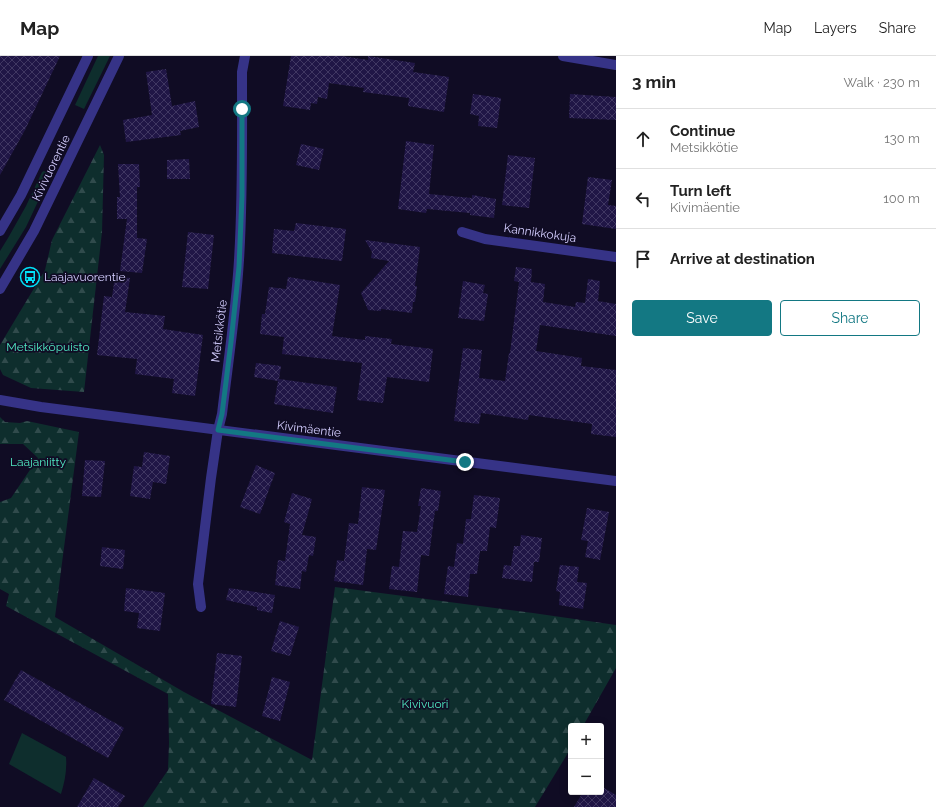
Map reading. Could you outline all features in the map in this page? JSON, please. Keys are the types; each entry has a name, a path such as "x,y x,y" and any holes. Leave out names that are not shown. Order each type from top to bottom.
{"street":[{"name":"Kivivuorentie","path":"0,231 21,195 88,56"},
{"name":"Kivivuorentie","path":"0,289 34,232 119,56"},
{"name":"Metsikkötie","path":"201,607 198,584 211,478 218,430 222,414 238,274 242,196 242,72 245,56"},
{"path":"563,56 616,65"},
{"name":"Kannikkokuja","path":"462,232 485,239 616,257"},
{"name":"Kivimäentie","path":"0,400 41,407 616,481"}],"green space":[{"path":"98,56 110,56 84,109 75,105"},
{"name":"Metsikköpuisto","path":"100,145 104,155 102,232 84,392 31,388 3,375 0,369 0,345 45,270 52,240"},
{"path":"44,171 49,174 49,178 26,227 0,269 0,251 26,206 42,172"},
{"name":"Kivivuori","path":"0,417 5,422 20,423 27,421 79,432 55,617 184,692 312,760 335,587 616,625 616,668 585,723 568,723 568,753 535,807 143,807 168,770 168,694 6,606 9,594 0,589 0,502 11,498 38,458 23,444 0,444"},
{"path":"22,733 66,757 64,785 61,794 9,764"}],"building":[{"path":"0,56 60,56 25,130 0,175"},
{"path":"291,56 342,56 368,60 368,56 415,63 413,72 449,77 444,112 408,106 409,98 363,92 364,88 329,83 327,99 318,97 317,104 311,103 310,110 283,106"},
{"path":"166,69 172,106 195,101 199,127 180,131 181,135 126,142 123,120 152,115 146,72"},
{"path":"473,94 501,98 497,128 478,126 479,116 470,114"},
{"path":"570,94 616,97 616,120 569,118"},
{"path":"406,141 434,145 429,194 472,198 472,195 496,199 494,218 470,215 470,213 427,209 426,213 398,209"},
{"path":"301,144 324,149 319,170 296,165"},
{"path":"508,155 535,158 529,208 502,205"},
{"path":"189,159 190,179 167,179 167,160"},
{"path":"118,164 139,164 140,187 137,187 137,238 147,239 142,273 120,271 127,219 117,219 117,197 120,197"},
{"path":"588,177 612,180 608,205 616,206 616,229 582,224"},
{"path":"296,223 346,229 342,261 272,253 274,229 294,231"},
{"path":"188,232 214,235 208,289 182,287"},
{"path":"365,240 420,247 415,286 417,286 412,313 381,309 381,311 368,310 361,293 389,261 371,258 372,252"},
{"path":"516,267 532,269 531,282 545,284 543,302 575,307 576,302 585,303 588,279 600,281 598,301 616,304 616,336 540,325 536,351 582,358 581,366 616,370 616,437 591,434 592,424 529,415 528,420 481,413 479,424 454,421 463,348 482,350 479,378 505,381 519,282 514,281"},
{"path":"115,276 130,278 125,312 165,316 163,329 203,335 195,396 172,393 174,379 135,374 137,359 97,355 104,296 112,297"},
{"path":"288,277 340,285 332,336 365,340 365,336 392,339 391,344 433,349 429,382 387,377 383,403 357,400 362,363 282,354 284,337 260,334 262,314 265,314 269,287 286,289"},
{"path":"463,281 485,285 483,293 488,294 484,321 458,318"},
{"path":"256,363 281,366 279,379 337,387 333,413 274,404 278,381 254,377"},
{"path":"144,452 170,456 166,484 153,482 150,499 130,496 134,466 142,467"},
{"path":"85,460 105,461 101,497 82,496"},
{"path":"256,465 275,473 260,514 240,507"},
{"path":"362,487 385,490 376,550 367,549 363,585 334,581 337,560 344,561 349,523 358,524"},
{"path":"421,488 441,491 438,511 435,511 429,556 421,555 417,592 389,589 392,566 399,567 403,531 417,532 421,506 418,506"},
{"path":"292,493 312,499 302,535 316,537 313,556 309,555 306,572 302,571 300,589 275,585 278,560 285,561 290,524 284,522"},
{"path":"474,495 500,498 496,528 490,527 487,551 480,551 477,574 470,574 468,597 444,594 448,566 454,567 457,543 463,544 466,519 471,519"},
{"path":"587,508 609,512 600,560 585,557 588,541 581,540"},
{"path":"521,535 542,538 539,562 534,562 532,582 502,578 504,565 511,566 514,546 520,546"},
{"path":"102,547 125,550 123,569 100,566"},
{"path":"560,565 579,567 577,582 587,583 583,609 559,605 560,592 556,591"},
{"path":"126,588 165,593 160,631 137,628 139,613 124,611"},
{"path":"229,588 275,595 272,613 257,610 257,607 226,600"},
{"path":"280,621 299,627 290,656 271,651"},
{"path":"217,653 242,656 236,707 211,704"},
{"path":"21,670 124,728 108,758 4,700"},
{"path":"272,677 290,682 280,721 262,716"},
{"path":"94,778 125,796 118,807 77,807"},
{"path":"604,788 616,795 616,807 574,807 581,795 604,795"}],"place":[{"name":"Laajavuorentie","path":"30,277"}],"route":[{"path":"242,109 242,196 239,267 222,414 218,430 465,462"}],"park label":[{"name":"Laajaniitty","path":"38,462"}]}
